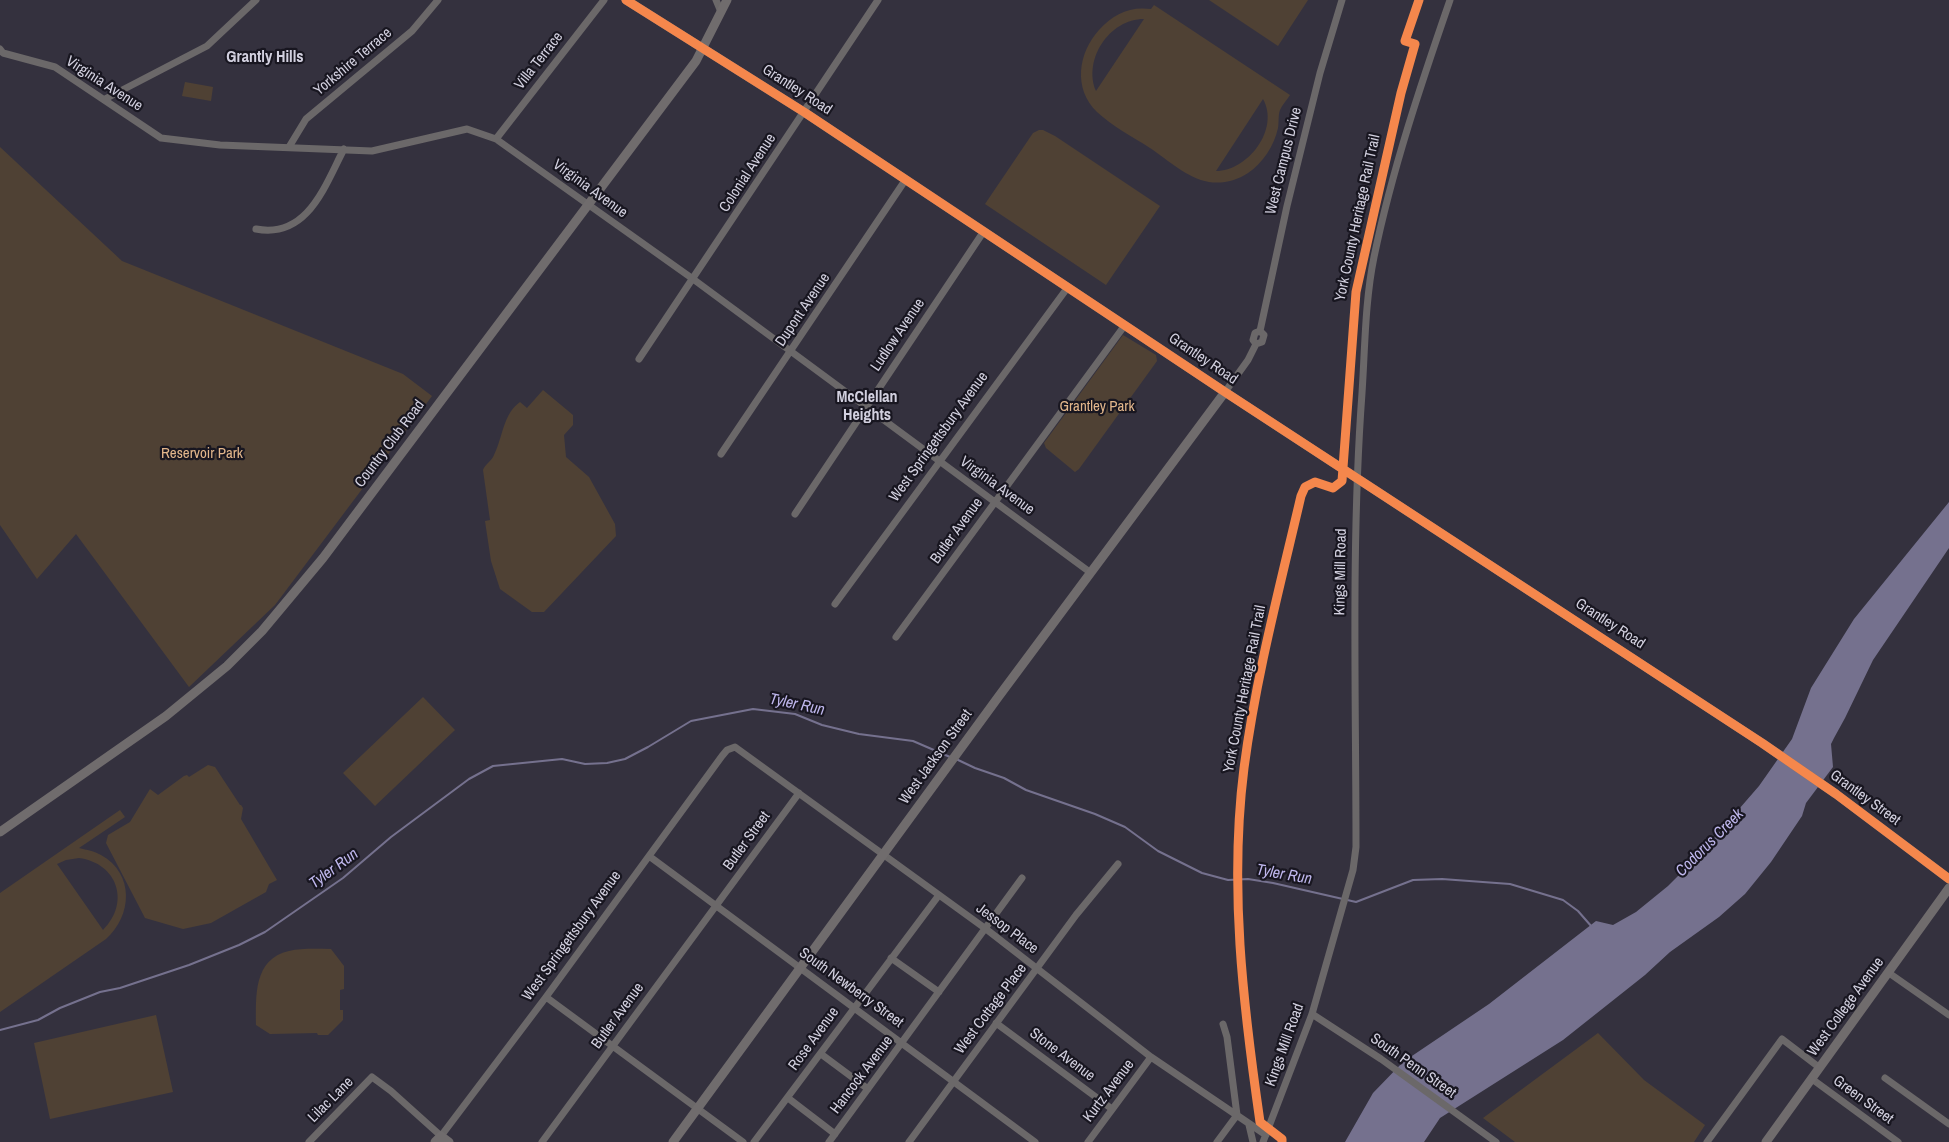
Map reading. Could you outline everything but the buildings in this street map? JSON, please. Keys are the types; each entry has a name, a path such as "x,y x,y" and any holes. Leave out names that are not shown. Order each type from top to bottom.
{"street":[{"path":"105,99 207,46 256,0"},
{"name":"Yorkshire Terrace","path":"289,147 306,119 412,31 438,0"},
{"name":"Villa Terrace","path":"496,139 604,0"},
{"name":"Grantley Road","path":"626,0 804,112 1225,392 1762,743"},
{"path":"716,0 721,12"},
{"name":"Country Club Road","path":"0,832 166,716 227,666 262,631 323,558 696,62 727,0"},
{"name":"Colonial Avenue","path":"639,359 878,0"},
{"name":"West Campus Drive","path":"1225,392 1248,360 1256,344 1253,340 1255,333 1260,331 1287,206 1320,73 1342,0"},
{"name":"Kings Mill Road","path":"1264,1138 1312,1014 1347,896 1356,847 1354,551 1356,477 1369,302 1374,257 1423,75 1450,0"},
{"name":"Virginia Avenue","path":"0,49 3,53 55,67 161,138 220,145 372,151 467,129 496,139 693,279 1091,573"},
{"path":"256,229 266,231 285,228 312,210 344,149"},
{"name":"Dupont Avenue","path":"722,454 906,179"},
{"name":"Ludlow Avenue","path":"795,514 984,231"},
{"name":"West Springettsbury Avenue","path":"835,604 1068,287"},
{"name":"Butler Avenue","path":"896,637 1125,325"},
{"name":"West Jackson Street","path":"674,1142 1225,392"},
{"name":"Grantley Street","path":"1762,743 1836,794 1949,879"},
{"name":"West Springettsbury Avenue","path":"442,1140 722,756 732,747"},
{"name":"Jessop Place","path":"732,747 741,750 986,929 1151,1057 1237,1115 1264,1138"},
{"name":"Butler Street","path":"716,905 799,793"},
{"name":"South Newberry Street","path":"649,856 1035,1142"},
{"name":"West Cottage Place","path":"909,1142 1076,915 1118,864"},
{"name":"Hancock Avenue","path":"829,1142 1022,879"},
{"name":"West College Avenue","path":"1766,1142 1949,888"},
{"name":"Rose Avenue","path":"754,1142 939,895"},
{"name":"Butler Avenue","path":"542,1142 716,905"},
{"path":"891,958 939,992"},
{"path":"1889,973 1949,1015"},
{"path":"546,997 743,1142"},
{"name":"South Penn Street","path":"1312,1014 1381,1059 1496,1142"},
{"name":"Stone Avenue","path":"996,1023 1112,1109"},
{"path":"1217,1142 1237,1115 1227,1037 1223,1024"},
{"name":"Green Street","path":"1707,1142 1782,1040 1820,1068"},
{"path":"820,1054 868,1089"},
{"name":"Kurtz Avenue","path":"1088,1142 1151,1057"},
{"name":"Lilac Lane","path":"309,1142 372,1077 391,1090 442,1140"},
{"path":"1885,1078 1949,1124"},
{"name":"Green Street","path":"1812,1079 1898,1142"},
{"path":"788,1098 836,1134"},
{"path":"1250,1125 1253,1142"}],"green space":[{"path":"1209,0 1308,0 1278,46"},
{"path":"1154,5 1290,95 1280,110 1278,128 1271,148 1253,169 1243,176 1219,183 1193,177 1109,122 1089,103 1084,93 1081,71 1086,49 1092,39 1104,24 1122,12 1143,8 1151,9","holes":["1144,19 1096,91 1093,67 1102,43 1120,26","1263,99 1267,111 1267,123 1258,146 1239,164 1216,171"]},
{"path":"185,82 213,87 211,101 182,96"},
{"path":"1039,130 1055,136 1160,206 1106,285 985,204 1033,133"},
{"name":"Reservoir Park","path":"0,147 122,261 403,374 432,396 275,605 189,687 76,534 37,579 0,525"},
{"name":"Grantley Park","path":"1123,335 1156,355 1157,361 1075,472 1046,448 1044,443"},
{"path":"543,390 573,415 573,425 564,435 566,457 589,477 615,524 616,536 544,612 532,612 500,589 491,561 485,521 490,520 483,470 493,457 507,419 514,407 520,402 527,408"},
{"path":"423,697 455,730 375,806 343,773"},
{"path":"208,765 215,767 243,808 241,819 277,880 269,884 266,892 211,923 183,929 145,918 106,843 108,835 130,822 150,789 158,795 184,776 189,777"},
{"path":"120,810 125,817 79,848 101,855 120,873 126,896 125,907 115,930 106,939 0,1012 0,893","holes":["79,858 103,867 111,876 118,896 112,919 103,930 57,864"]},
{"path":"331,949 344,966 344,989 340,990 340,1010 343,1010 343,1020 328,1035 317,1033 270,1034 256,1025 259,981 269,962 277,955 289,951"},
{"path":"156,1015 173,1092 50,1119 34,1043"},
{"path":"1598,1033 1644,1080 1705,1125 1694,1142 1515,1142 1483,1118"}],"water":[{"name":"Codorus Creek","path":"1949,502 1949,548 1873,660 1831,744 1833,767 1806,803 1802,816 1771,862 1745,894 1563,1040 1440,1118 1424,1142 1345,1142 1373,1093 1403,1062 1489,1004 1596,921 1613,925 1636,912 1668,886 1700,854 1759,786 1792,739 1811,688 1854,619"}],"waterway":[{"name":"Tyler Run","path":"0,1030 38,1020 60,1008 100,992 120,988 189,965 265,932 343,878 391,837 469,779 493,766 562,759 585,764 607,763 625,759 691,721 753,709 795,714 822,725 859,734 913,741 950,757"},
{"name":"Tyler Run","path":"956,759 1004,778 1026,790 1125,827 1158,851 1202,873 1228,880 1248,879 1273,883 1356,902 1413,880 1442,879 1510,884 1563,900 1578,911 1592,927"}],"cycle path":[{"path":"626,0 804,112 1225,392 1762,743 1836,794 1949,879"},
{"name":"York County Heritage Rail Trail","path":"1282,1142 1282,1139 1260,1122 1248,1034 1238,901 1238,856 1244,768 1262,665 1301,496 1305,487 1315,482 1333,488 1342,481 1356,292 1401,93 1415,44 1405,41 1419,0"}],"district":[{"name":"Grantly Hills","path":"265,58"},
{"name":"McClellan Heights","path":"867,407"}]}
